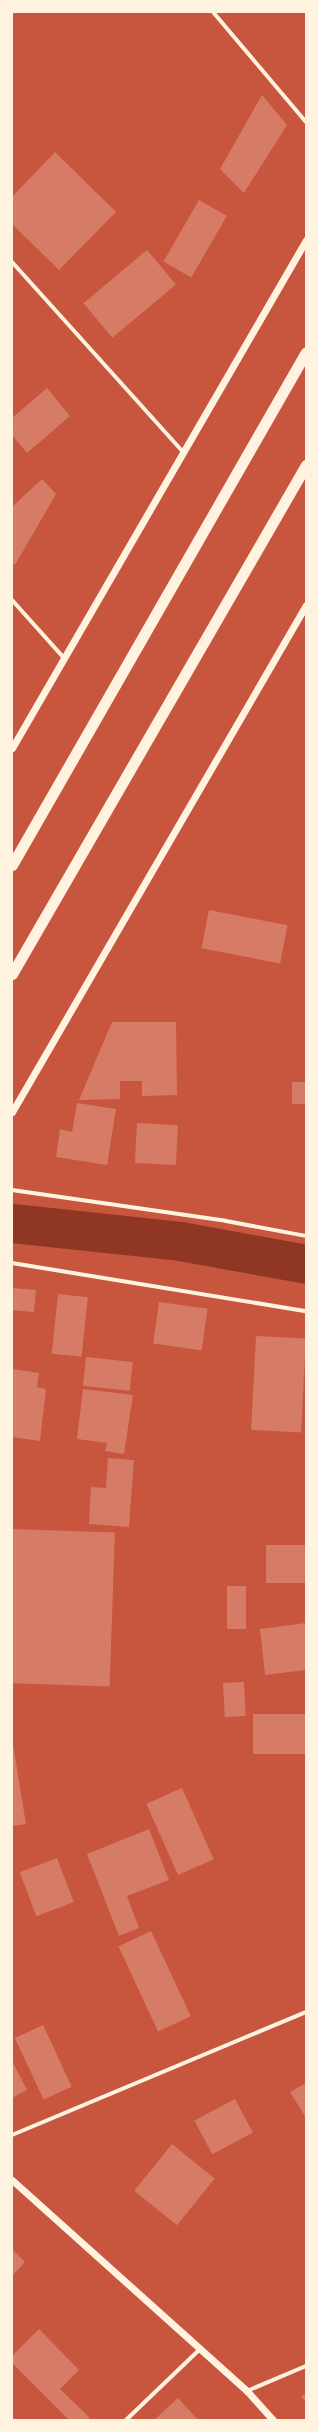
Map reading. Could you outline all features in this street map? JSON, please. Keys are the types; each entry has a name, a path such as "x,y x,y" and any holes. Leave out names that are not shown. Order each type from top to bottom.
{"highway":[{"path":"12,865 306,352"},
{"path":"12,974 306,465"}],"street":[{"path":"214,12 306,122"},
{"path":"12,748 306,240"},
{"path":"12,262 183,452"},
{"path":"12,600 64,658"},
{"path":"12,1112 306,605"},
{"path":"12,1190 226,1221 306,1236"},
{"path":"12,1263 306,1311"},
{"path":"12,2135 306,2012"},
{"path":"12,2180 247,2391 273,2420"},
{"path":"126,2420 200,2349"},
{"path":"247,2391 306,2366"}],"building":[{"path":"262,95 287,125 244,193 220,169"},
{"path":"55,152 116,212 59,270 12,224 12,197"},
{"path":"199,200 227,216 191,277 164,261"},
{"path":"147,250 176,284 112,338 83,303"},
{"path":"47,388 70,416 27,453 12,435 12,418"},
{"path":"42,479 56,494 15,565 12,562 12,507"},
{"path":"209,910 288,925 280,964 202,948"},
{"path":"112,1022 176,1022 177,1095 142,1096 142,1081 120,1081 120,1099 79,1100"},
{"path":"292,1082 306,1082 306,1104 292,1104"},
{"path":"77,1103 116,1109 107,1165 56,1157 60,1129 72,1132"},
{"path":"137,1123 178,1125 176,1165 135,1163"},
{"path":"12,1288 36,1290 34,1312 12,1310"},
{"path":"58,1294 88,1297 82,1357 52,1354"},
{"path":"159,1302 208,1309 202,1350 153,1344"},
{"path":"256,1336 306,1339 301,1432 251,1430"},
{"path":"86,1357 133,1362 130,1391 83,1386"},
{"path":"12,1369 39,1373 37,1387 46,1389 40,1441 12,1437"},
{"path":"83,1389 133,1395 124,1454 105,1451 107,1443 77,1439"},
{"path":"108,1458 134,1460 129,1527 89,1524 91,1487 106,1488"},
{"path":"12,1529 115,1533 110,1687 12,1683"},
{"path":"266,1545 306,1545 306,1583 266,1583"},
{"path":"227,1586 246,1586 246,1629 227,1629"},
{"path":"306,1623 306,1670 265,1675 260,1629"},
{"path":"244,1682 246,1716 225,1717 223,1683"},
{"path":"253,1714 306,1714 306,1754 253,1754"},
{"path":"12,1738 26,1824 12,1826"},
{"path":"182,1788 214,1859 178,1875 146,1804"},
{"path":"149,1829 169,1880 127,1896 139,1928 119,1936 87,1854"},
{"path":"57,1858 74,1902 37,1916 20,1872"},
{"path":"151,1931 191,2016 158,2031 118,1946"},
{"path":"43,2025 72,2087 44,2100 15,2038"},
{"path":"12,2061 27,2090 12,2098"},
{"path":"306,2083 306,2118 290,2092"},
{"path":"235,2099 253,2133 212,2154 194,2121"},
{"path":"172,2144 215,2179 177,2225 134,2191"},
{"path":"12,2249 25,2262 12,2276"},
{"path":"39,2329 79,2370 60,2389 90,2418 87,2420 69,2420 12,2363 12,2356"},
{"path":"306,2394 306,2402 301,2396"},
{"path":"178,2398 198,2420 154,2420"}],"waterway":[{"path":"12,1223 180,1241 306,1264"}]}
